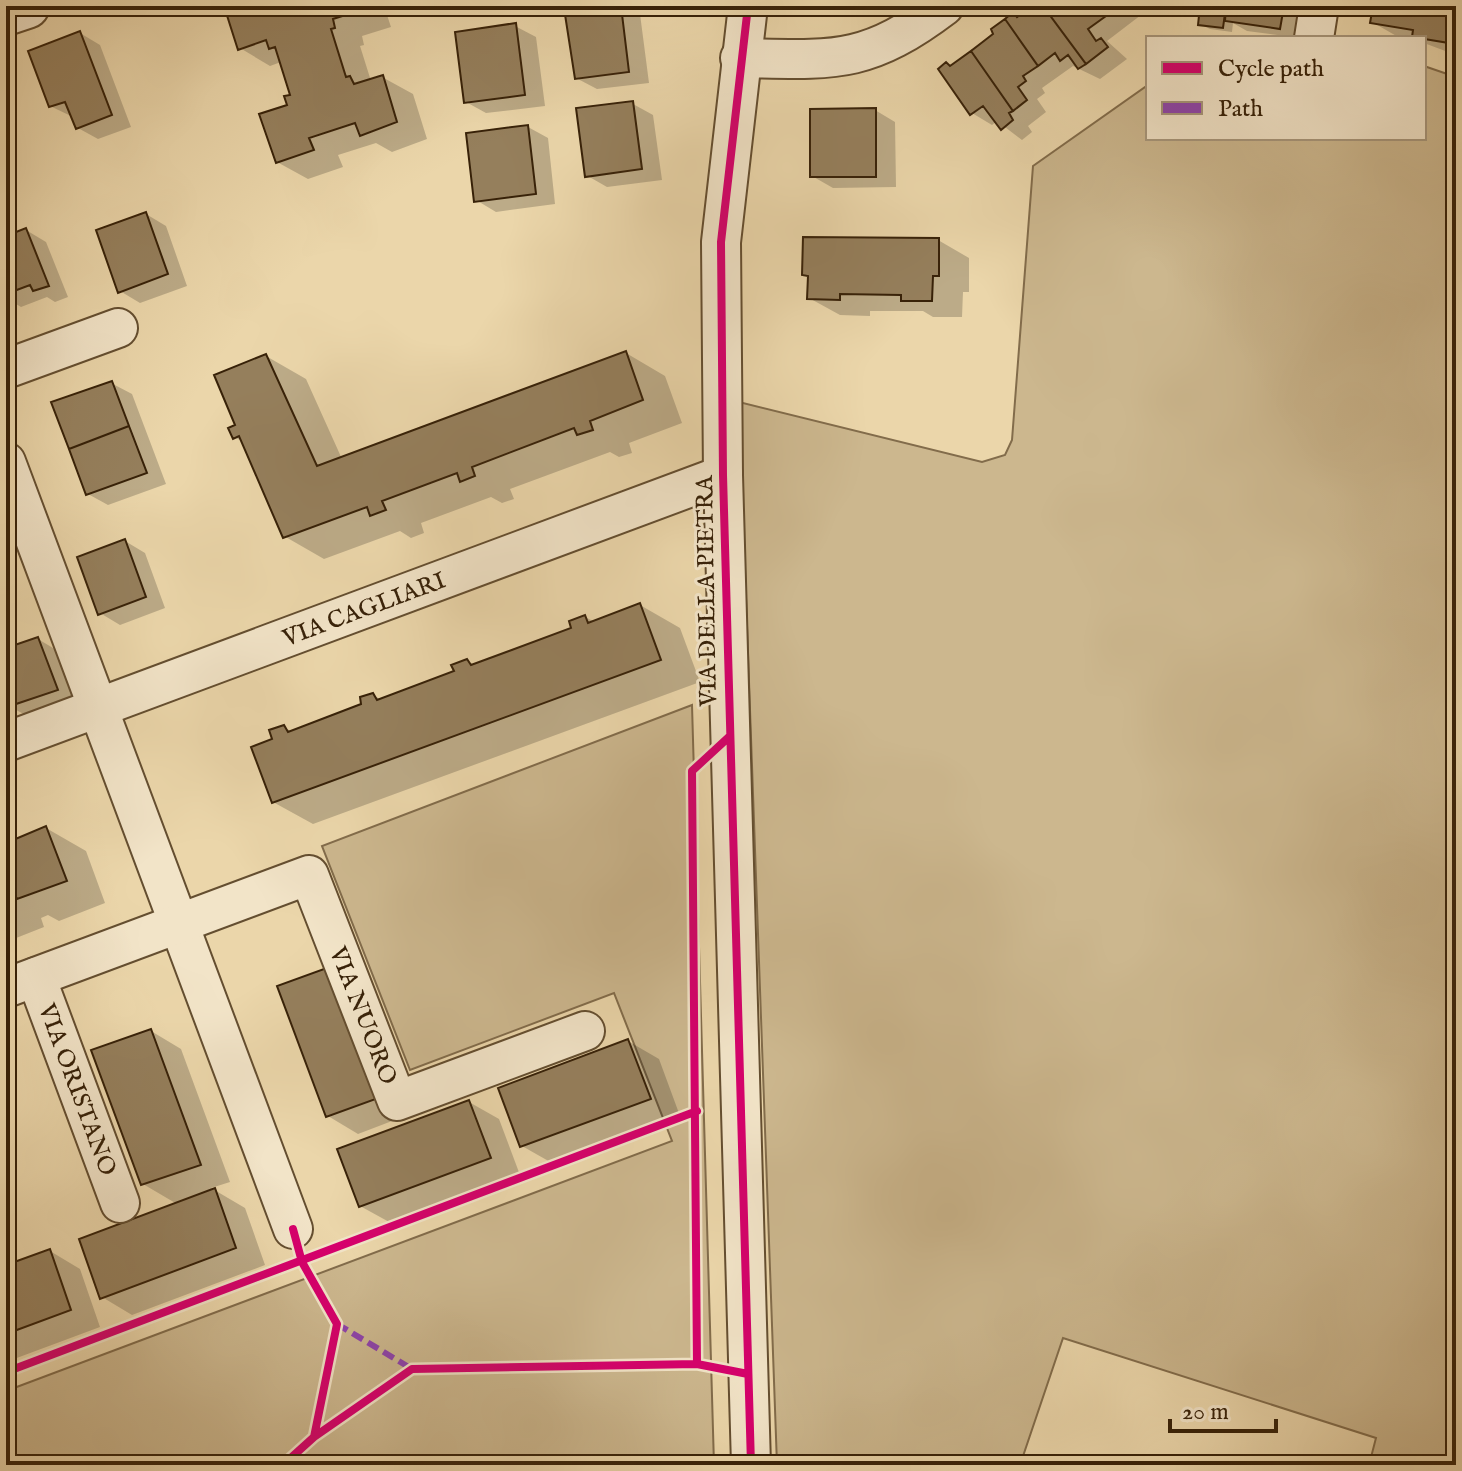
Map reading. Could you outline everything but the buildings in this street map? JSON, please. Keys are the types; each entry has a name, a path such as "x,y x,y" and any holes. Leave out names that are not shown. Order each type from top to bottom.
{"street":[{"path":"6,13 27,6"},
{"name":"VIA DELLA PIETRA","path":"748,6 721,242 723,475 751,1465"},
{"path":"740,58 860,55 888,44 944,6"},
{"path":"1314,36 1319,6"},
{"path":"6,369 118,328"},
{"path":"6,462 293,1229"},
{"name":"VIA CAGLIARI","path":"6,742 723,475"},
{"name":"VIA NUORO","path":"179,923 309,875 397,1101 585,1031"},
{"name":"VIA ORISTANO","path":"120,1203 21,982 179,923"}],"shaded area":[{"path":"1426,67 1456,77 1456,1465 1369,1465 1376,1438 1063,1338 1020,1465 777,1465 739,402 982,462 1005,455 1012,440 1033,166 1146,86 1146,140 1426,140"},
{"path":"692,705 714,1465 6,1465 6,1391 672,1141 614,993 410,1070 322,846"}],"marked path":[{"path":"337,1324 412,1369"}],"cycle path":[{"path":"748,6 721,242 723,475 751,1465"},
{"path":"697,1364 692,771 730,736"},
{"path":"6,1372 697,1111"},
{"path":"283,1465 314,1437 337,1324 302,1262 293,1229"},
{"path":"314,1437 412,1369 697,1364 748,1374"}]}
